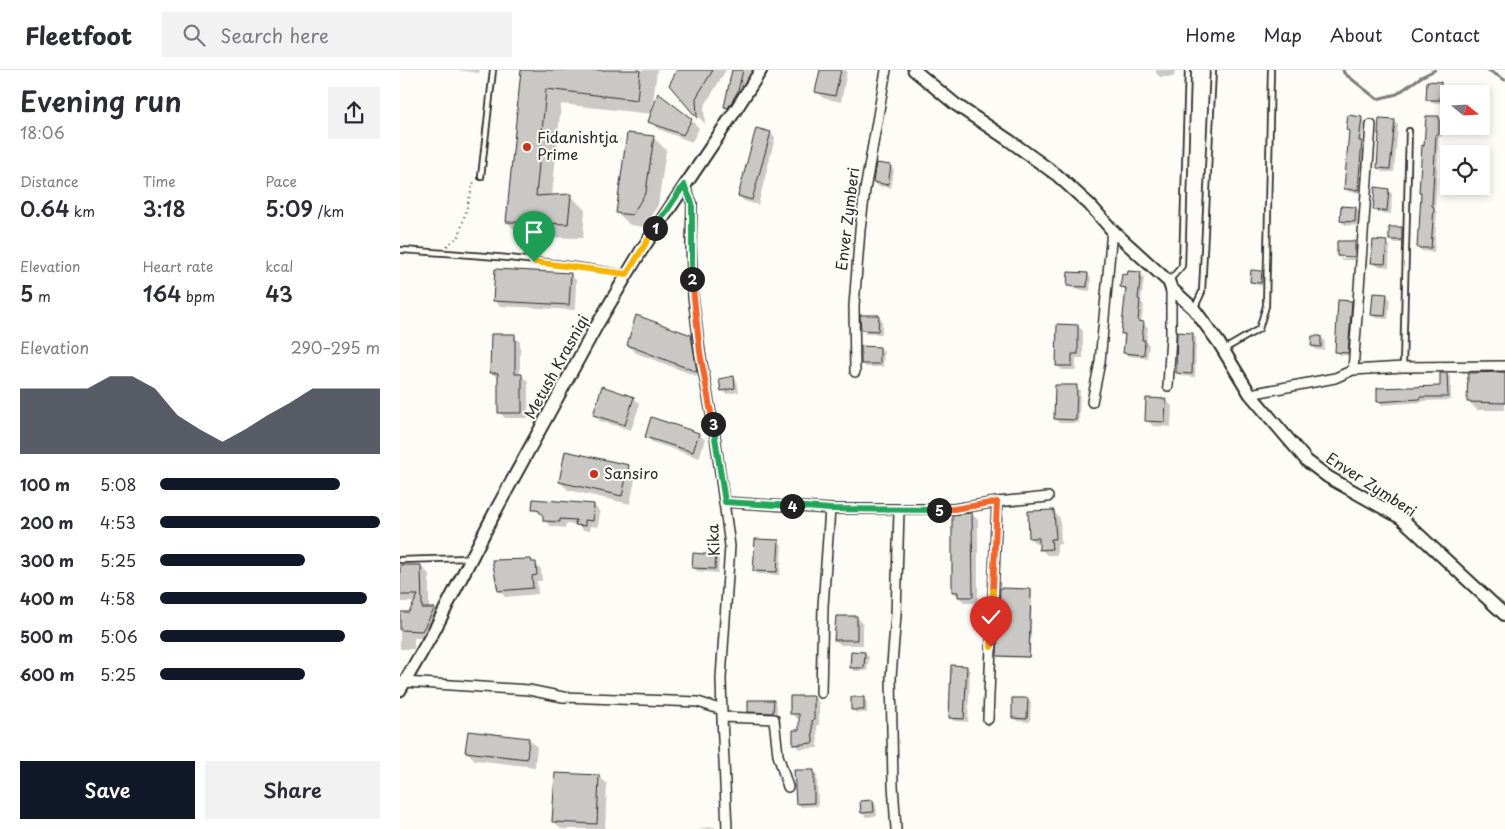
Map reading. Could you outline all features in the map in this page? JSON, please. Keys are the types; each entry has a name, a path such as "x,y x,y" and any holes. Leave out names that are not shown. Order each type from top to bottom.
{"street":[{"name":"Metush Krasniqi","path":"402,686 435,629 496,510 627,274 761,70"},
{"name":"Enver Zymberi","path":"855,372 854,306 860,230 886,70"},
{"name":"Enver Zymberi","path":"914,70 955,104 1010,140 1057,176 1090,205 1112,230 1194,309 1223,350 1250,394 1308,461 1328,477 1401,518 1505,615"},
{"path":"1353,370 1370,125"},
{"name":"Kika","path":"684,185 692,203 693,296 730,546 721,678 727,829"},
{"path":"1092,402 1100,362 1112,230"},
{"path":"1168,386 1171,336 1170,285"},
{"path":"1250,394 1335,378 1353,370 1403,366 1505,366"},
{"path":"725,502 830,509 898,510 954,509 1048,497"},
{"path":"988,720 997,502"},
{"path":"821,693 823,606 830,509"},
{"path":"896,829 893,785 891,677 896,615 898,510"},
{"path":"402,686 529,690 563,697 698,702 722,713 774,719 778,755 788,787"}],"lane":[{"path":"481,177 494,70"},
{"path":"1170,285 1182,266 1188,70"},
{"path":"1194,309 1202,292 1213,70"},
{"path":"1223,350 1259,329 1266,306 1271,70"},
{"path":"1403,366 1409,131"},
{"path":"400,250 603,269 627,274"},
{"path":"400,560 471,558"}],"path":[{"path":"440,253 459,236 473,182 481,177"}],"building":[{"name":"Fidanishtja Prime","path":"521,70 640,70 637,100 546,89 536,196 571,194 568,224 506,222"},
{"path":"677,70 713,70 696,98 697,118 669,85"},
{"path":"732,70 743,70 738,91 728,108 724,107"},
{"path":"820,70 841,70 835,96 815,92"},
{"path":"1427,81 1441,82 1440,100 1426,100"},
{"path":"658,93 692,119 683,135 648,122"},
{"path":"1348,115 1362,117 1359,141 1362,141 1358,190 1344,189 1349,131 1346,130"},
{"path":"1426,116 1439,116 1439,134 1436,134 1431,248 1417,248 1422,145 1424,146"},
{"path":"1379,119 1395,120 1390,169 1377,168"},
{"path":"756,128 771,132 752,200 738,196"},
{"path":"627,133 654,136 646,192 632,215 616,213"},
{"path":"876,163 891,165 888,185 873,182"},
{"path":"1375,187 1389,189 1387,211 1373,210"},
{"path":"1341,206 1356,207 1355,222 1340,221"},
{"path":"1389,227 1402,227 1402,240 1389,240"},
{"path":"1373,240 1387,241 1385,264 1371,263"},
{"path":"1337,241 1355,241 1355,257 1337,256"},
{"path":"495,269 571,273 569,305 493,301"},
{"path":"1251,270 1262,271 1261,283 1250,282"},
{"path":"1128,271 1141,272 1138,321 1144,322 1142,340 1145,340 1144,355 1123,353 1125,334 1121,334 1126,288 1120,287 1122,274 1127,275"},
{"path":"1068,272 1088,273 1087,287 1067,286"},
{"path":"1373,293 1387,294 1385,316 1371,315"},
{"path":"1338,300 1352,301 1348,353 1335,352"},
{"path":"636,315 691,335 697,372 627,345"},
{"path":"860,315 879,315 878,331 861,330"},
{"path":"1057,324 1078,325 1078,354 1072,354 1072,366 1056,366"},
{"path":"1177,332 1193,333 1192,374 1176,373"},
{"path":"491,334 515,334 515,374 522,374 522,413 498,413 498,373 490,373"},
{"path":"1312,336 1321,336 1321,347 1311,346"},
{"path":"861,346 880,347 880,364 861,364"},
{"path":"1505,372 1505,403 1467,402 1468,373"},
{"path":"1440,373 1447,373 1448,397 1420,397 1420,399 1377,402 1377,388 1440,386"},
{"path":"734,376 735,388 721,391 719,379"},
{"path":"1055,385 1077,385 1076,420 1054,419"},
{"path":"602,386 634,397 625,425 593,415"},
{"path":"1146,398 1166,399 1165,422 1145,421"},
{"path":"651,417 699,433 693,452 645,437"},
{"name":"Sansiro","path":"565,451 629,465 622,496 559,482"},
{"path":"533,499 594,504 593,521 585,520 585,526 575,525 576,520 560,519 560,522 543,521 543,516 540,512 537,509 532,509"},
{"path":"1054,510 1056,539 1051,539 1052,549 1039,550 1039,538 1029,538 1028,511"},
{"path":"972,513 973,597 958,597 958,592 952,592 952,515"},
{"path":"755,539 779,540 777,572 753,571"},
{"path":"693,553 716,555 715,569 692,568"},
{"path":"531,559 532,562 536,562 537,575 532,576 533,588 498,591 492,560"},
{"path":"400,565 421,565 422,608 435,608 422,631 400,630 400,612 409,612 418,595 400,595"},
{"path":"1000,588 1031,589 1029,657 997,656"},
{"path":"836,616 857,616 857,640 834,640"},
{"path":"851,651 865,652 864,668 850,668"},
{"path":"951,665 967,666 964,719 949,718"},
{"path":"790,696 814,696 813,743 793,745 793,730 799,730 799,714 790,714"},
{"path":"851,697 864,697 864,710 851,710"},
{"path":"1012,698 1028,698 1027,719 1012,718"},
{"path":"748,700 774,700 773,713 748,712"},
{"path":"468,731 529,738 527,759 465,752"},
{"path":"794,770 814,770 814,803 796,804"},
{"path":"555,773 599,775 597,824 552,822"},
{"path":"873,800 874,812 861,813 860,801"}],"waterway":[{"path":"1343,70 1344,73 1377,99 1397,94 1421,77 1435,70"},
{"path":"1488,70 1505,80"}],"place":[{"name":"Fidanishtja Prime","path":"527,147"},
{"name":"Sansiro","path":"594,474"}],"route":[{"path":"534,262 603,269 627,274 684,185 692,203 693,296 700,352 725,502 830,509 898,510 954,509 997,502 991,647"}]}
